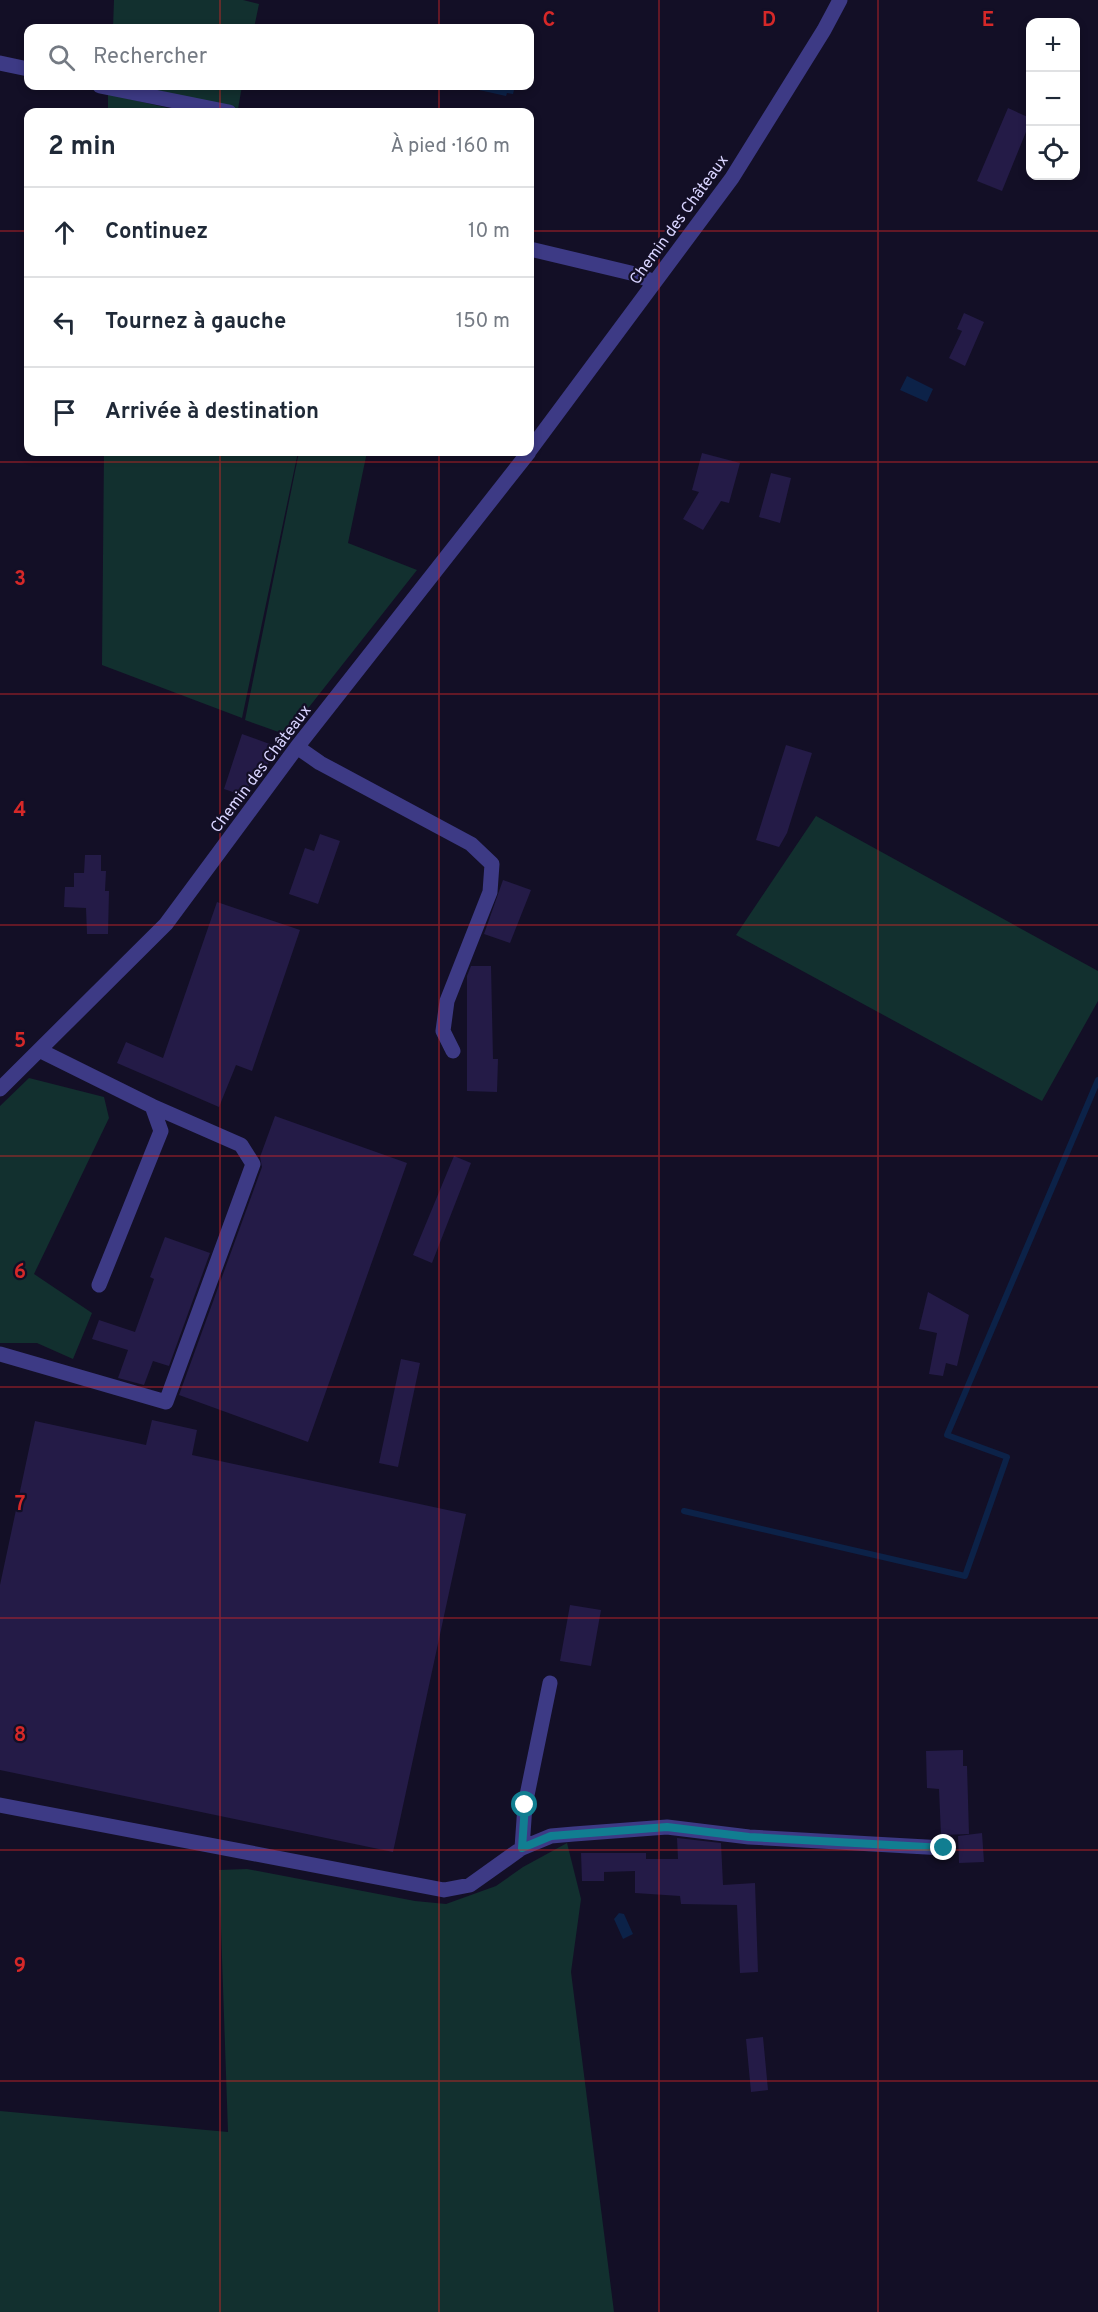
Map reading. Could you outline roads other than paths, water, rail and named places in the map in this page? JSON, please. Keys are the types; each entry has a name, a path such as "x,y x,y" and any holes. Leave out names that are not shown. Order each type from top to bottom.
{"street":[{"name":"Chemin des Châteaux","path":"534,444 732,178 824,30 840,0"},
{"path":"0,63 24,68"},
{"path":"120,90 209,108"},
{"path":"534,250 635,274 654,282"},
{"name":"Chemin des Châteaux","path":"0,1089 166,924 297,747 525,456"},
{"path":"297,747 320,763 471,844 492,864 490,892 447,1001 443,1031 453,1051"},
{"path":"0,1354 166,1402 253,1164 241,1145 152,1106 39,1050"},
{"path":"99,1285 161,1131 152,1106"},
{"path":"522,1848 525,1805 550,1683"},
{"path":"0,1804 444,1890 470,1885 522,1848 551,1836 667,1827 749,1837 944,1848"}],"water":[{"path":"479,90 514,90 513,94 507,93 506,96"},
{"path":"907,376 933,389 927,402 900,390"},
{"path":"619,1913 624,1914 633,1934 623,1939 614,1919"}],"waterway":[{"path":"684,1511 965,1576 1007,1457 947,1435 1098,1080"}]}
